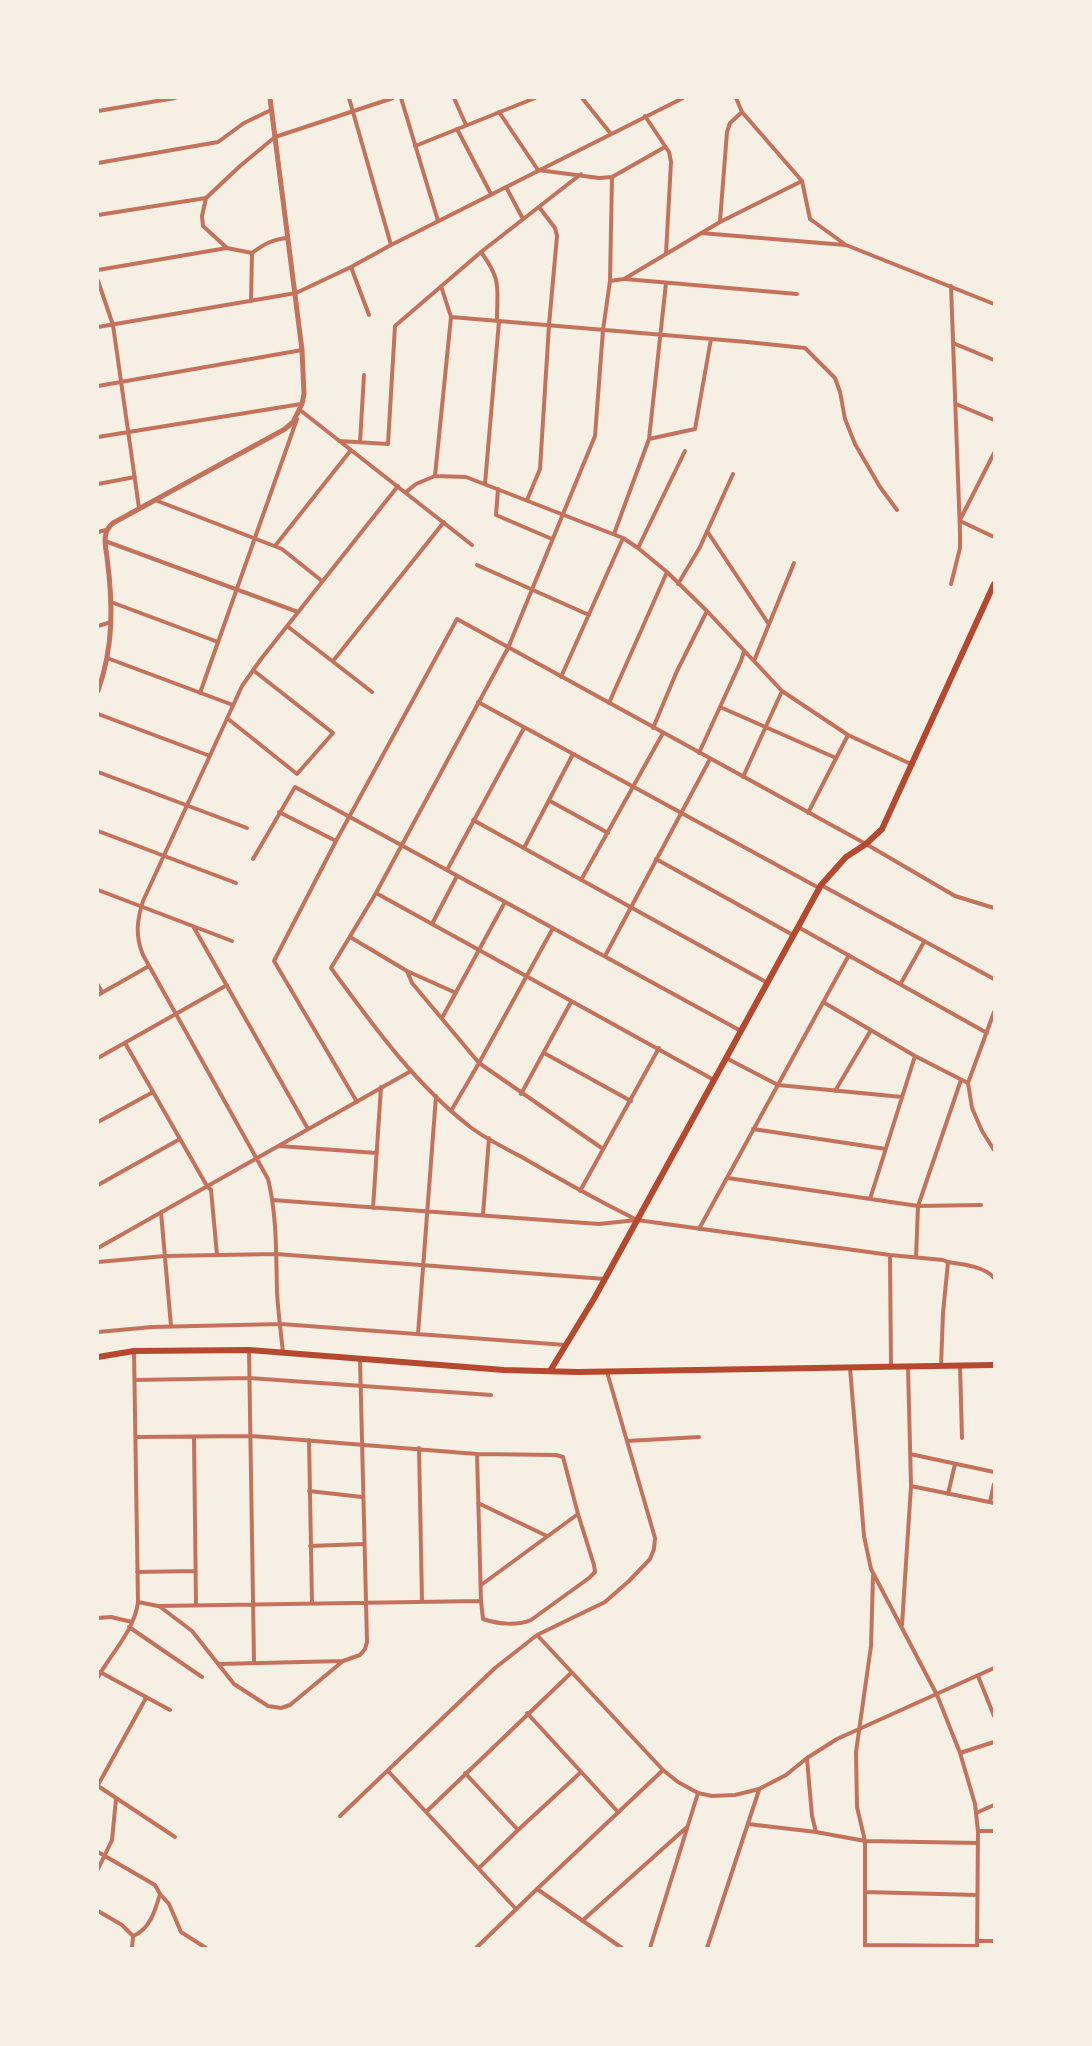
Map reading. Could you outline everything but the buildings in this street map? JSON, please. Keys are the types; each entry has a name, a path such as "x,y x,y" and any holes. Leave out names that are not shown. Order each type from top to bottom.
{"main road":[{"path":"550,1371 605,1279 820,886 846,857 882,830 994,584"},
{"path":"98,1357 134,1351 249,1350 495,1370 550,1371 994,1365"}],"street":[{"path":"98,111 175,98"},
{"path":"200,693 304,394 296,293 270,98"},
{"path":"349,98 391,245"},
{"path":"98,216 206,198 275,137 393,98"},
{"path":"401,98 438,221"},
{"path":"454,98 466,126"},
{"path":"415,146 535,98"},
{"path":"582,98 611,134"},
{"path":"665,98 668,105"},
{"path":"98,327 296,293 683,98"},
{"path":"736,98 742,112 802,181 810,219 846,245 994,304"},
{"path":"98,163 218,142 244,123 271,110"},
{"path":"499,112 538,170"},
{"path":"720,222 727,132 730,123 742,112"},
{"path":"645,116 669,152 671,162 666,254"},
{"path":"457,129 491,194"},
{"path":"538,170 599,178 612,177 665,147"},
{"path":"339,441 388,444 395,326 480,252 581,174"},
{"path":"612,177 609,281 595,436 508,648 403,846 330,968 411,1071 471,1128 580,1191 637,1220"},
{"path":"624,279 720,222 802,181"},
{"path":"506,187 523,219"},
{"path":"206,198 202,216 203,226 227,248"},
{"path":"527,500 540,469 557,236 555,228 539,207"},
{"path":"701,233 846,245"},
{"path":"98,270 227,248 252,253 265,243 288,238"},
{"path":"480,252 493,268 498,279 498,321 485,484"},
{"path":"251,301 252,253"},
{"path":"351,267 369,315"},
{"path":"609,281 624,279 797,294"},
{"path":"98,281 113,324 139,508"},
{"path":"614,534 649,439 666,283"},
{"path":"435,476 451,317 441,286"},
{"path":"951,286 960,521 960,548 951,584"},
{"path":"451,317 805,348 835,378 845,419 855,444 880,488 897,510"},
{"path":"649,439 695,429 711,339"},
{"path":"953,343 994,360"},
{"path":"98,386 302,350"},
{"path":"360,442 364,375"},
{"path":"956,404 994,420"},
{"path":"98,532 106,530 113,523 139,508 285,429 300,410"},
{"path":"98,437 300,410 472,544"},
{"path":"275,546 351,450"},
{"path":"638,548 685,451"},
{"path":"960,521 994,453"},
{"path":"678,584 707,531 733,474"},
{"path":"406,492 416,484 435,476 466,477 623,538 667,572 782,691 848,735 913,765"},
{"path":"98,484 135,477"},
{"path":"284,1353 272,1200 268,1179 138,944 138,918 141,906 242,686 398,486"},
{"path":"498,489 496,514 552,539"},
{"path":"155,500 282,549 322,581"},
{"path":"960,521 994,537"},
{"path":"333,662 444,522"},
{"path":"98,691 112,622 106,530"},
{"path":"707,531 768,623"},
{"path":"561,677 623,538"},
{"path":"105,540 298,612"},
{"path":"754,661 794,563"},
{"path":"477,565 589,615"},
{"path":"609,703 667,572"},
{"path":"111,602 218,642"},
{"path":"653,728 677,671 707,611"},
{"path":"357,1102 274,960 349,816 457,620 866,844 955,896 994,908"},
{"path":"98,626 112,622"},
{"path":"287,626 372,692"},
{"path":"699,753 744,651"},
{"path":"106,658 233,705"},
{"path":"227,718 297,774 333,733 253,670"},
{"path":"743,777 782,691"},
{"path":"478,702 994,979"},
{"path":"720,707 836,758"},
{"path":"98,714 210,756"},
{"path":"447,870 524,728"},
{"path":"581,880 663,733"},
{"path":"808,813 848,735"},
{"path":"524,848 573,754"},
{"path":"605,956 710,759"},
{"path":"98,772 247,828"},
{"path":"254,859 295,787 741,1031"},
{"path":"550,801 608,833"},
{"path":"279,812 336,841"},
{"path":"473,820 766,982"},
{"path":"98,831 236,883"},
{"path":"656,859 793,935"},
{"path":"432,924 458,876"},
{"path":"98,890 232,941"},
{"path":"376,893 715,1080"},
{"path":"442,1018 505,902"},
{"path":"193,926 308,1129"},
{"path":"798,926 987,1033"},
{"path":"451,1111 553,928"},
{"path":"350,937 407,971 456,993"},
{"path":"900,984 924,942"},
{"path":"699,1229 849,955"},
{"path":"98,985 100,994 149,966"},
{"path":"407,971 412,983 479,1064 603,1149"},
{"path":"98,1058 227,985"},
{"path":"521,1094 571,1002"},
{"path":"823,1002 915,1056 968,1083"},
{"path":"994,1012 968,1083 972,1108 982,1131 994,1150"},
{"path":"835,1091 871,1030"},
{"path":"125,1043 211,1190 217,1256"},
{"path":"580,1191 659,1048"},
{"path":"544,1053 631,1101"},
{"path":"870,1199 915,1056"},
{"path":"726,1058 778,1085 902,1097"},
{"path":"98,1248 411,1071"},
{"path":"916,1257 918,1206 961,1080"},
{"path":"373,1208 381,1088"},
{"path":"98,1122 153,1092"},
{"path":"418,1334 436,1096"},
{"path":"753,1129 886,1149"},
{"path":"483,1215 489,1138"},
{"path":"98,1185 180,1139"},
{"path":"279,1146 377,1153"},
{"path":"728,1178 918,1206 981,1205"},
{"path":"272,1200 599,1224 637,1220 890,1256 943,1260 977,1269 991,1274 994,1278"},
{"path":"161,1212 171,1326"},
{"path":"98,1262 165,1256 276,1254 605,1279"},
{"path":"890,1256 891,1366"},
{"path":"942,1366 942,1313 948,1262"},
{"path":"98,1332 171,1326 280,1324 566,1346"},
{"path":"249,1350 254,1662"},
{"path":"134,1351 138,1602 132,1622 99,1674 170,1710"},
{"path":"218,1664 343,1661 360,1655 365,1649 367,1641 360,1359"},
{"path":"902,1625 911,1486 908,1366"},
{"path":"960,1366 962,1438"},
{"path":"850,1367 864,1536 873,1574 937,1695 960,1753 975,1804 978,1831 977,1945"},
{"path":"340,1816 495,1668 537,1635 605,1602 629,1581 652,1555 655,1538 607,1371"},
{"path":"135,1380 249,1378 491,1395"},
{"path":"136,1437 252,1436 477,1454 563,1457 595,1572 531,1620 523,1623 490,1622 483,1619 477,1454"},
{"path":"194,1437 196,1605"},
{"path":"627,1440 699,1437"},
{"path":"309,1440 312,1603"},
{"path":"419,1448 422,1602"},
{"path":"910,1454 994,1472"},
{"path":"948,1494 955,1464"},
{"path":"911,1486 992,1502 994,1484"},
{"path":"309,1491 362,1497"},
{"path":"478,1503 546,1536"},
{"path":"480,1585 578,1514"},
{"path":"310,1546 363,1544"},
{"path":"137,1572 195,1570"},
{"path":"873,1574 871,1646 856,1752 857,1807 865,1840 865,1947 977,1945 994,1941"},
{"path":"138,1602 158,1606 481,1601"},
{"path":"158,1606 192,1631 234,1684 268,1706 281,1708 290,1705 343,1661"},
{"path":"98,1618 111,1617 132,1622"},
{"path":"129,1627 201,1677"},
{"path":"537,1635 663,1770 698,1793 723,1796 759,1789 792,1772 807,1758 837,1739 994,1668"},
{"path":"427,1811 571,1672"},
{"path":"978,1676 994,1716"},
{"path":"146,1698 98,1785 175,1837"},
{"path":"527,1713 618,1812"},
{"path":"960,1753 994,1742"},
{"path":"807,1758 816,1832"},
{"path":"476,1948 663,1770"},
{"path":"388,1771 516,1909"},
{"path":"479,1868 581,1772"},
{"path":"465,1773 518,1830"},
{"path":"707,1948 759,1789"},
{"path":"650,1948 698,1793"},
{"path":"98,1869 112,1840 116,1799"},
{"path":"976,1813 994,1805"},
{"path":"748,1824 865,1840 978,1843"},
{"path":"582,1920 688,1826"},
{"path":"978,1831 994,1831"},
{"path":"98,1852 155,1885 169,1904 181,1932 206,1948"},
{"path":"537,1889 622,1948"},
{"path":"865,1892 977,1895"},
{"path":"133,1936 146,1928 160,1894"},
{"path":"98,1911 122,1925 133,1936 132,1948"}]}
